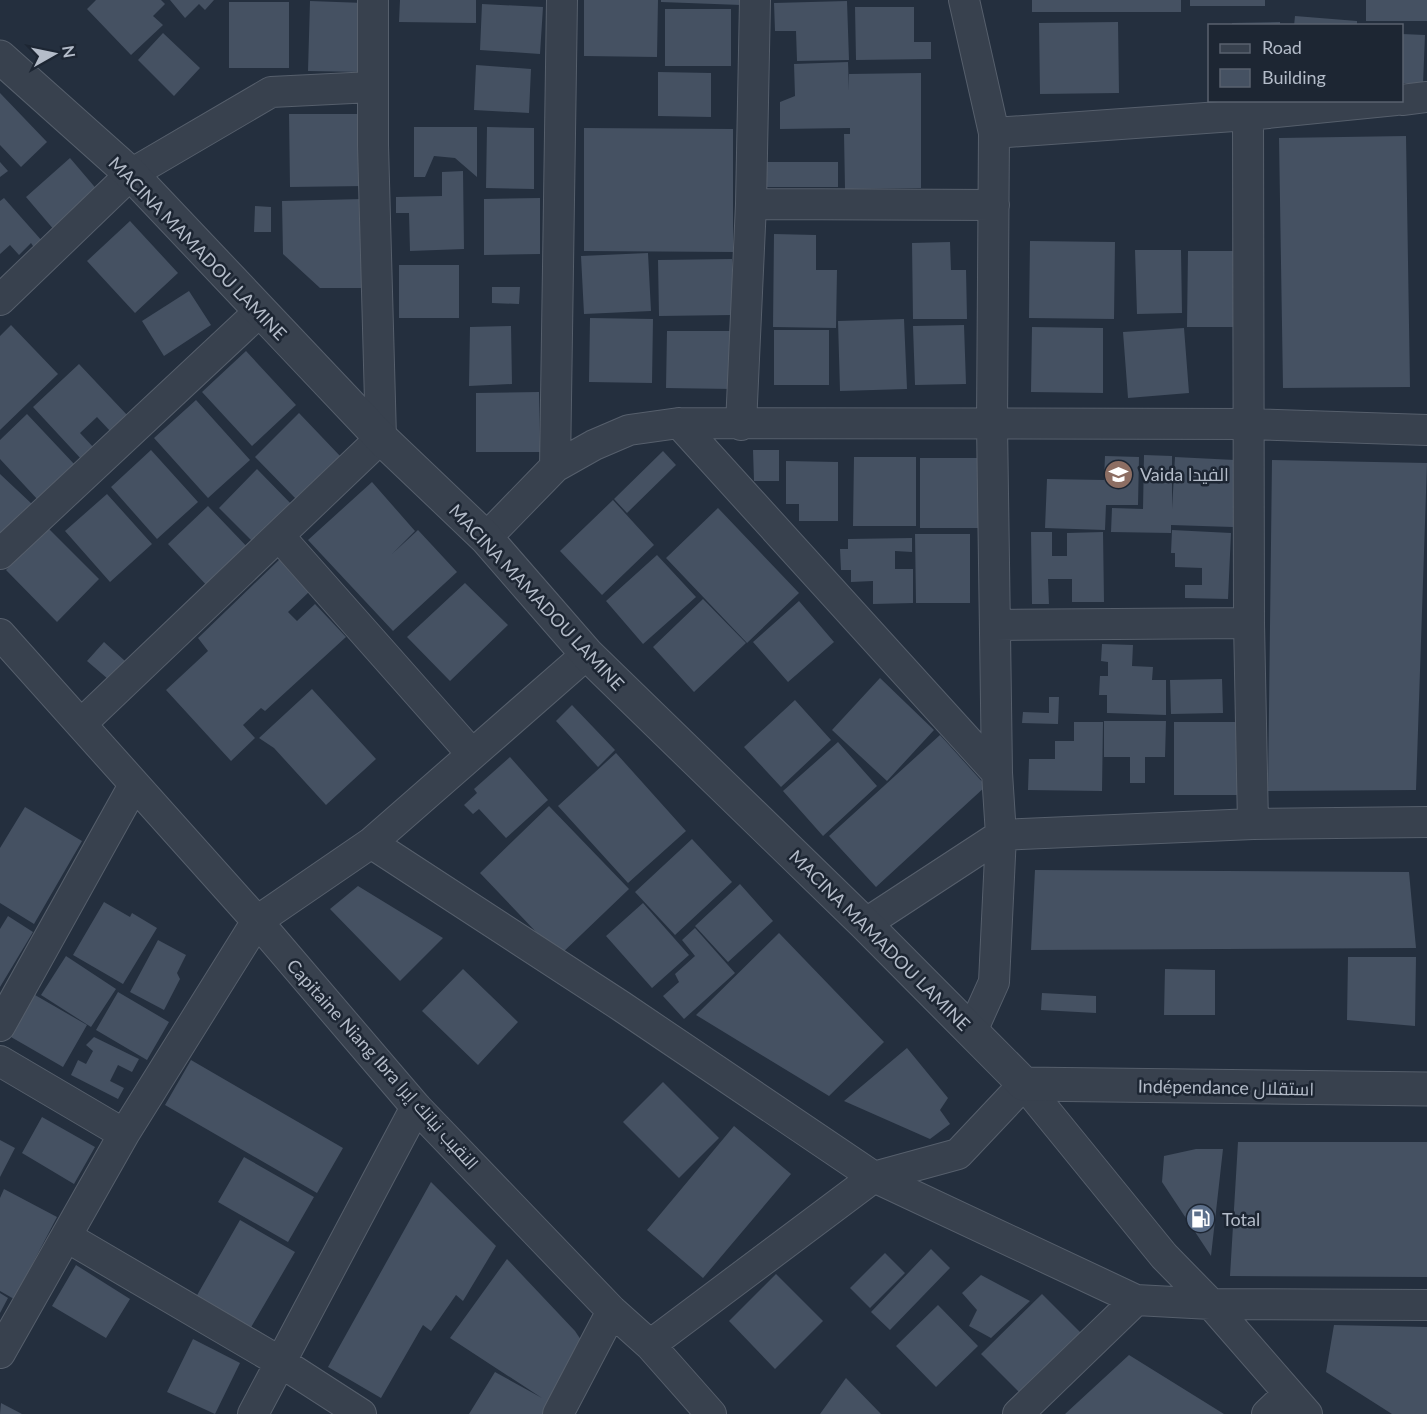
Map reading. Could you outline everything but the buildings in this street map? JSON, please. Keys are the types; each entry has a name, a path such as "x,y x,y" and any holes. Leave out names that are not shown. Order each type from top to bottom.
{"street":[{"path":"81,724 381,438 372,87 373,0"},
{"path":"555,467 562,0"},
{"path":"741,425 751,204 755,0"},
{"path":"964,0 994,134 992,423 997,773 1001,836 994,982 972,1031"},
{"name":"MACINA MAMADOU LAMINE","path":"0,57 131,174 259,312 381,438 486,538 587,654 865,924 1024,1084"},
{"path":"0,300 131,174 271,92 372,87"},
{"path":"1403,100 1427,97"},
{"path":"994,134 1248,115 1376,102"},
{"path":"1248,115 1253,824"},
{"path":"751,204 994,205"},
{"path":"0,554 259,312"},
{"path":"679,423 997,773"},
{"path":"486,538 555,467 594,445 629,430 679,423 741,425 1249,424 1427,430"},
{"path":"279,536 472,754"},
{"path":"995,625 1250,623"},
{"name":"Capitaine Niang Ibra النقيب نيانك إبرا","path":"0,634 257,921 416,1107 612,1311 650,1345 711,1414"},
{"path":"0,1353 124,1134 257,921 371,843 587,654"},
{"path":"0,1026 134,784"},
{"path":"865,924 1001,836 1253,824 1427,822"},
{"path":"371,843 621,1006 874,1177 1136,1300 1211,1304 1427,1305"},
{"path":"0,1060 124,1134"},
{"path":"650,1345 874,1177 958,1154 1024,1084 1164,1256 1211,1304 1287,1407"},
{"name":"Indépendance استقلال","path":"1024,1084 1427,1089"},
{"path":"253,1414 416,1107"},
{"path":"67,1237 282,1363 361,1414"},
{"path":"1018,1414 1136,1300"},
{"path":"558,1414 612,1311"}],"place":[{"name":"Vaida الفيدا","path":"1119,474"},
{"name":"Total","path":"1201,1219"}]}
